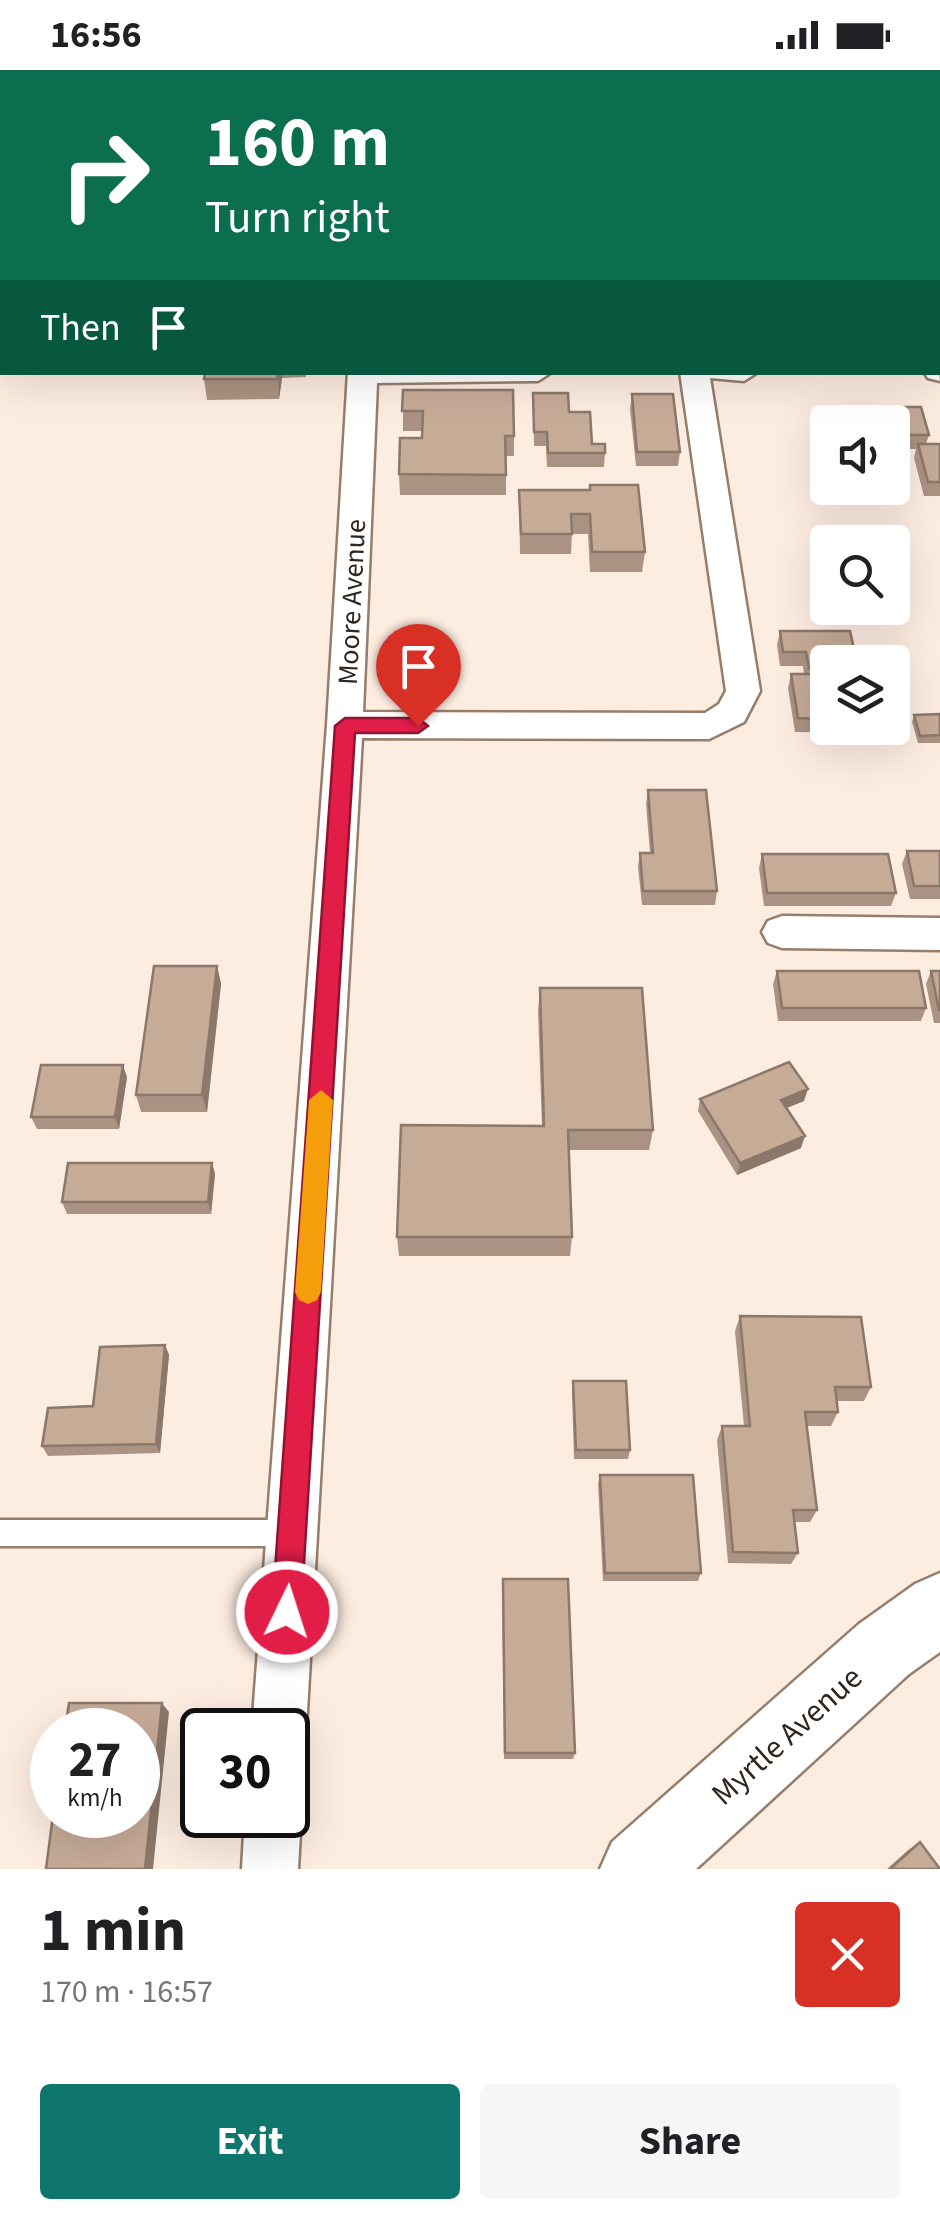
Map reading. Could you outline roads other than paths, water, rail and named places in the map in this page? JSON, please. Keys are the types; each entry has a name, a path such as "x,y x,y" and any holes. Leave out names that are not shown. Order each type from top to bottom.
{"main road":[{"name":"Myrtle Avenue","path":"639,1869 884,1649 940,1608"}],"street":[{"name":"Moore Avenue","path":"280,1708 345,726 364,375"},
{"path":"345,726 708,726 727,719 739,707 742,691 694,375"},
{"path":"782,932 940,934"},
{"path":"270,1869 272,1838"}],"lane":[{"path":"0,1533 292,1533"}]}
